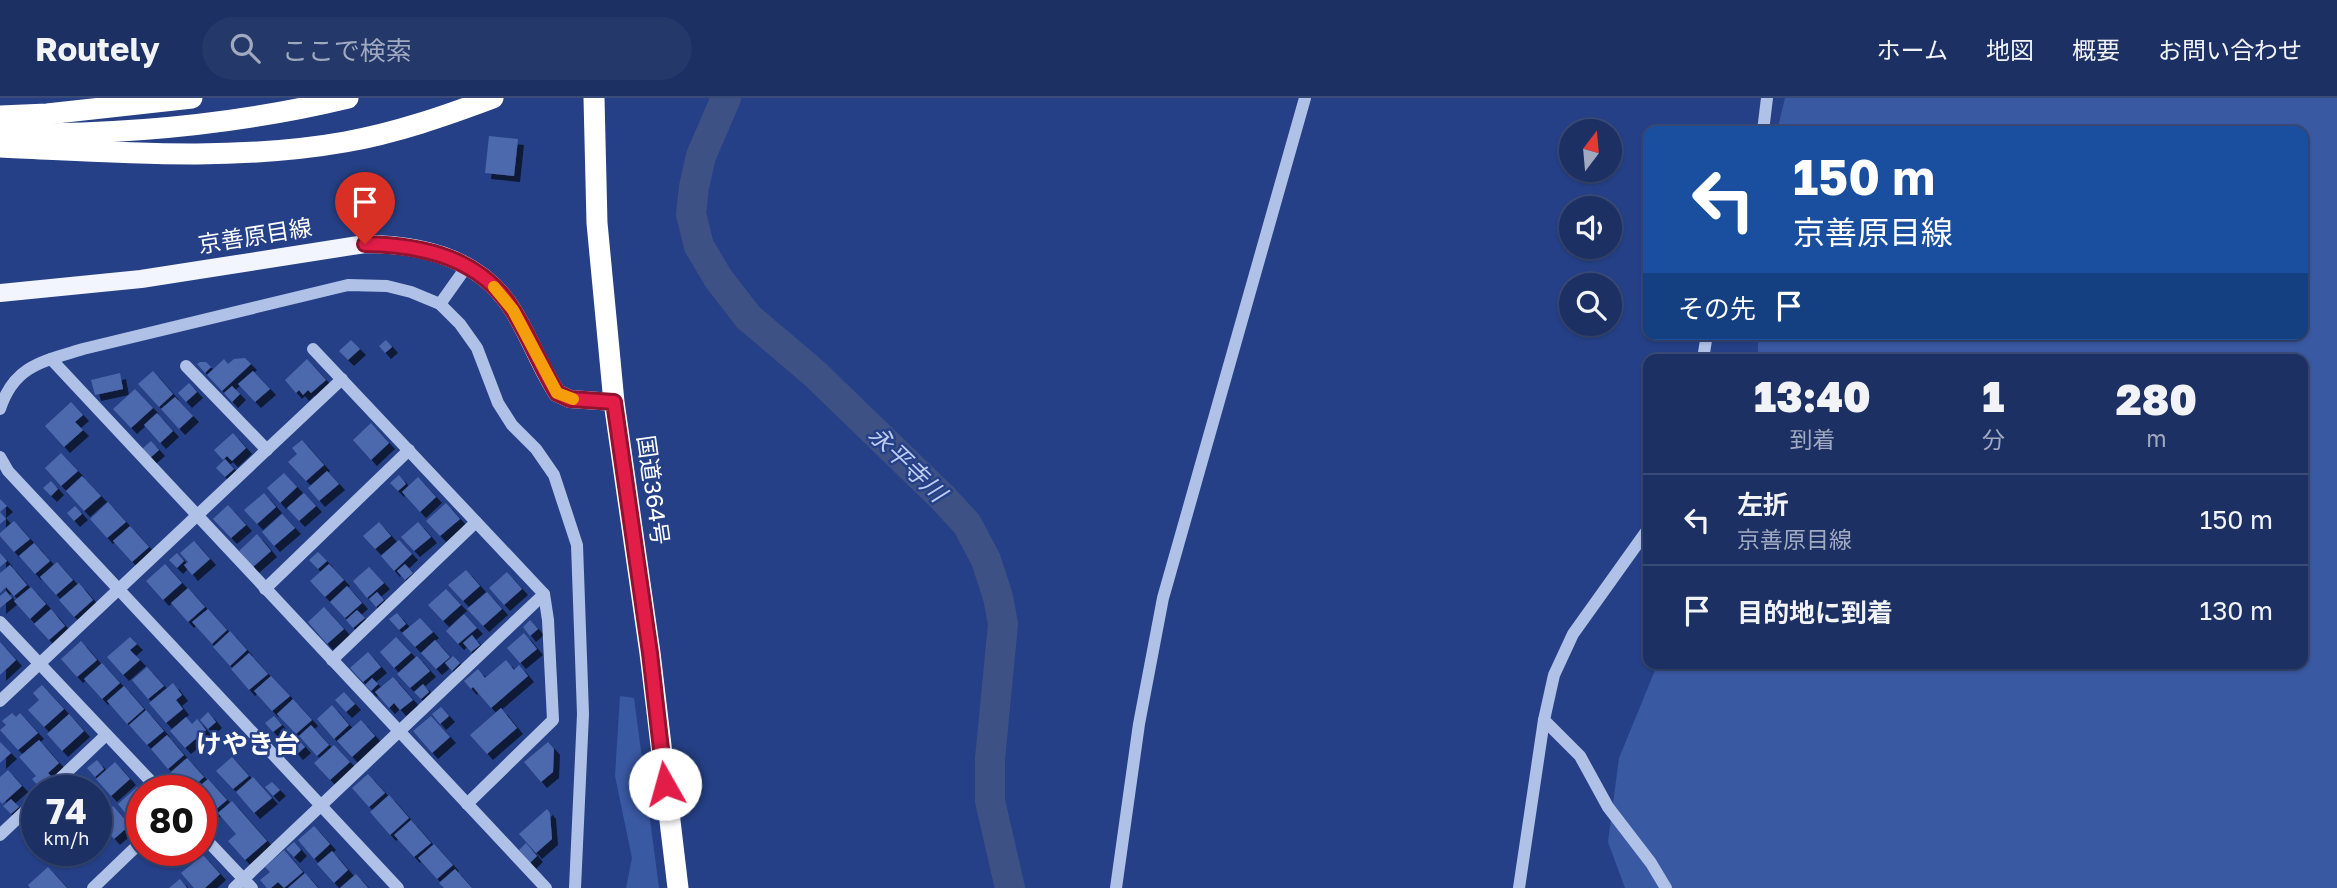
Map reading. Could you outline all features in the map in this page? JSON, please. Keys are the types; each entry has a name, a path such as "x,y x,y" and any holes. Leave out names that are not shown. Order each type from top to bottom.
{"highway":[{"path":"0,116 47,114 192,98"},
{"path":"0,134 161,129 272,114 348,98"},
{"path":"0,147 230,153 307,148 386,133 493,98"},
{"name":"国道364号","path":"594,98 597,223 614,402 650,653 678,888"}],"main road":[{"name":"京善原目線","path":"0,293 141,279 365,244 397,244 422,248 467,266 495,287 513,310 557,393 570,399 614,402"}],"street":[{"path":"1116,888 1139,724 1163,598 1305,98"},
{"path":"1764,126 1767,98"},
{"path":"440,304 467,266"},
{"path":"0,409 11,383 26,368 51,359 348,285 387,286 440,304 460,324 477,348 498,403 512,425 536,449 554,475 577,545 583,714 575,888"},
{"path":"313,349 544,594 548,620 553,720 467,804"},
{"path":"51,359 546,888"},
{"path":"186,366 267,450"},
{"path":"0,701 342,379"},
{"path":"265,589 409,450"},
{"path":"0,457 8,471 117,590 398,888"},
{"path":"332,660 476,522"},
{"path":"1519,888 1544,720 1554,675 1573,634 1643,536"},
{"path":"234,888 248,883 321,807 544,594"},
{"path":"0,622 145,775"},
{"path":"1544,720 1580,756 1608,807 1667,888"},
{"path":"64,775 106,735"},
{"path":"0,835 21,815"},
{"path":"217,851 248,883"},
{"path":"93,888 126,856"}],"shaded area":[{"path":"1785,98 2337,98 2337,888 1625,888 1608,842 1619,758 1656,669 2308,669 2308,354 1758,354 1758,340 2308,340 2308,126 1778,126"},
{"path":"620,696 634,698 659,888 626,888 632,858 615,776"}],"building":[{"path":"489,136 518,139 514,176 485,173"},
{"path":"351,340 360,349 348,360 339,351"},
{"path":"386,340 392,347 385,353 379,346"},
{"path":"245,358 251,364 222,391 207,375 224,359 228,364 234,359"},
{"path":"307,359 326,380 311,393 308,390 303,395 299,390 296,393 285,380"},
{"path":"206,362 211,367 205,373 197,364"},
{"path":"153,371 173,394 159,407 138,384"},
{"path":"253,371 270,389 255,402 238,384"},
{"path":"120,373 123,389 95,395 91,380"},
{"path":"189,383 197,392 186,402 178,393"},
{"path":"232,386 240,394 232,402 224,393"},
{"path":"135,389 153,408 131,428 113,409"},
{"path":"175,397 193,416 179,429 161,409"},
{"path":"71,402 83,415 75,422 83,430 64,447 45,426"},
{"path":"157,413 173,431 160,443 144,425"},
{"path":"371,423 389,443 371,460 353,440"},
{"path":"233,433 246,448 232,461 227,456 223,460 214,450"},
{"path":"302,440 324,465 306,481 288,462 297,454 292,448"},
{"path":"151,441 159,450 150,458 142,449"},
{"path":"61,453 78,471 61,486 45,468"},
{"path":"225,459 234,469 225,477 216,468"},
{"path":"327,471 339,484 319,501 308,488"},
{"path":"284,473 297,487 280,503 267,488"},
{"path":"399,475 406,484 398,491 390,483"},
{"path":"82,476 101,496 84,511 66,491"},
{"path":"418,477 436,497 420,512 402,492"},
{"path":"51,481 58,489 51,496 43,488"},
{"path":"264,493 276,507 257,524 244,510"},
{"path":"304,493 316,506 299,521 287,508"},
{"path":"0,499 7,506 0,512"},
{"path":"108,502 126,522 107,538 90,519"},
{"path":"446,503 460,519 440,536 426,521"},
{"path":"228,505 246,525 231,538 213,519"},
{"path":"75,506 82,514 74,521 67,513"},
{"path":"0,512 6,519 0,524"},
{"path":"282,514 295,528 274,546 262,532"},
{"path":"14,521 30,539 14,552 0,533"},
{"path":"379,522 391,536 375,549 363,536"},
{"path":"418,522 431,537 414,551 401,537"},
{"path":"130,526 149,547 132,562 113,541"},
{"path":"257,534 271,551 253,567 239,551"},
{"path":"399,540 412,554 394,571 381,556"},
{"path":"194,541 210,559 192,575 184,565 188,562 180,553"},
{"path":"34,543 50,561 35,574 19,556"},
{"path":"318,552 327,561 318,569 309,560"},
{"path":"0,553 7,561 0,567"},
{"path":"177,553 184,561 177,568 169,560"},
{"path":"57,562 73,580 56,595 40,577"},
{"path":"165,564 182,583 163,600 146,581"},
{"path":"329,564 344,580 325,597 310,581"},
{"path":"405,564 413,573 405,580 397,571"},
{"path":"10,565 27,585 14,596 6,587 0,593 0,573"},
{"path":"369,567 384,583 367,598 353,581"},
{"path":"466,570 480,586 463,601 448,585"},
{"path":"507,572 522,589 504,605 489,588"},
{"path":"79,583 93,600 74,617 59,600"},
{"path":"347,586 362,603 345,618 330,602"},
{"path":"31,587 46,604 30,619 14,601"},
{"path":"188,588 205,607 188,622 171,603"},
{"path":"446,589 461,605 443,621 428,605"},
{"path":"6,591 12,598 0,608 0,596"},
{"path":"377,592 384,600 376,607 369,599"},
{"path":"487,592 502,609 483,626 467,609"},
{"path":"324,607 344,629 327,644 308,622"},
{"path":"51,609 65,626 49,640 34,624"},
{"path":"208,609 227,630 212,644 192,622"},
{"path":"357,610 365,618 353,628 346,620"},
{"path":"397,613 406,624 399,630 389,619"},
{"path":"464,614 477,628 458,644 446,631"},
{"path":"420,618 433,632 415,647 402,633"},
{"path":"530,620 538,629 530,636 523,627"},
{"path":"230,631 247,650 230,666 213,647"},
{"path":"524,633 537,649 520,663 507,648"},
{"path":"472,635 480,645 471,652 463,643"},
{"path":"130,637 137,644 130,650 140,660 123,675 107,657"},
{"path":"396,637 411,653 394,668 380,652"},
{"path":"435,640 450,657 436,669 421,653"},
{"path":"81,641 97,660 77,677 61,659"},
{"path":"0,642 16,660 0,675"},
{"path":"368,652 381,667 363,682 350,668"},
{"path":"249,653 268,674 249,690 231,669"},
{"path":"417,656 430,671 410,688 397,674"},
{"path":"453,656 460,663 452,671 445,663"},
{"path":"506,660 514,670 519,665 528,676 491,708 473,687 471,689 464,681 478,669 485,678"},
{"path":"102,663 120,683 102,699 84,679"},
{"path":"147,667 164,686 148,699 132,680"},
{"path":"271,676 290,696 272,711 254,691"},
{"path":"393,677 413,700 400,710 394,703 389,708 375,692"},
{"path":"372,678 378,684 371,691 365,685"},
{"path":"173,683 182,695 176,700 183,709 166,723 149,703"},
{"path":"423,684 429,692 421,699 414,692"},
{"path":"42,685 64,709 44,727 28,710 39,700 33,693"},
{"path":"124,686 144,709 127,724 107,701"},
{"path":"344,692 355,704 346,712 335,700"},
{"path":"293,699 312,720 296,734 277,714"},
{"path":"332,705 349,725 334,739 317,719"},
{"path":"441,707 449,716 440,724 432,714"},
{"path":"501,708 517,728 487,754 470,735"},
{"path":"146,710 164,731 147,745 129,725"},
{"path":"208,712 216,722 208,729 200,720"},
{"path":"12,713 16,717 20,713 38,733 18,750 0,730 6,725 2,721"},
{"path":"69,714 84,731 62,751 47,734"},
{"path":"274,716 282,725 273,732 265,723"},
{"path":"431,716 450,737 432,753 413,731"},
{"path":"186,717 192,724 197,719 206,730 185,748 170,731"},
{"path":"361,720 375,736 352,757 337,741"},
{"path":"311,725 329,745 317,756 299,736"},
{"path":"167,735 184,755 168,769 151,749"},
{"path":"297,738 305,747 297,754 289,745"},
{"path":"39,740 59,763 48,773 50,775 35,775 19,757"},
{"path":"0,742 11,753 0,763"},
{"path":"548,742 554,749 553,772 541,782 524,762"},
{"path":"334,745 350,762 330,780 314,763"},
{"path":"232,757 249,776 233,789 216,771"},
{"path":"187,758 202,775 174,775 171,772"},
{"path":"97,760 104,769 93,775 87,768"},
{"path":"115,762 126,775 126,783 112,795 112,775 100,775"},
{"path":"8,770 21,785 2,804 0,801 0,777"},
{"path":"368,774 385,793 369,807 352,788"},
{"path":"253,777 272,798 254,813 236,792"},
{"path":"272,782 280,790 273,796 265,787"},
{"path":"217,789 227,800 217,808"},
{"path":"389,795 409,818 390,835 370,812"},
{"path":"126,797 126,814 118,804"},
{"path":"11,799 19,807 11,814 3,806"},
{"path":"232,801 267,841 245,860 228,841 236,834 218,813"},
{"path":"112,807 126,821 126,828 114,839 112,837"},
{"path":"547,809 550,813 552,839 536,853 519,834"},
{"path":"411,820 431,843 414,857 394,835"},
{"path":"314,826 330,844 314,859 298,840"},
{"path":"294,842 301,850 294,857 286,849"},
{"path":"526,843 537,856 530,863 519,850"},
{"path":"434,844 453,865 437,879 418,858"},
{"path":"284,850 303,872 284,888 278,882 267,888 260,880 270,872 265,867"},
{"path":"332,851 348,870 334,883 317,864"},
{"path":"190,866 213,866 220,874 205,888 194,888 181,873"},
{"path":"48,867 67,888 30,888 28,885"},
{"path":"455,869 472,888 444,888 439,883"},
{"path":"305,873 318,888 288,888"},
{"path":"356,874 368,888 340,888"},
{"path":"180,879 187,888 169,888"}],"waterway":[{"name":"永平寺川","path":"726,98 701,156 694,187 691,214 699,246 718,278 748,317 815,374 943,498 967,524 986,560 1003,624 990,759 990,801 1010,888"}],"slow traffic":[{"path":"494,287 513,310 557,393 573,399"}],"district":[{"name":"けやき台","path":"248,744"}],"route":[{"path":"365,244 397,244 422,248 467,266 495,287 513,310 557,393 570,399 589,402 614,402 650,653 665,784"}]}
